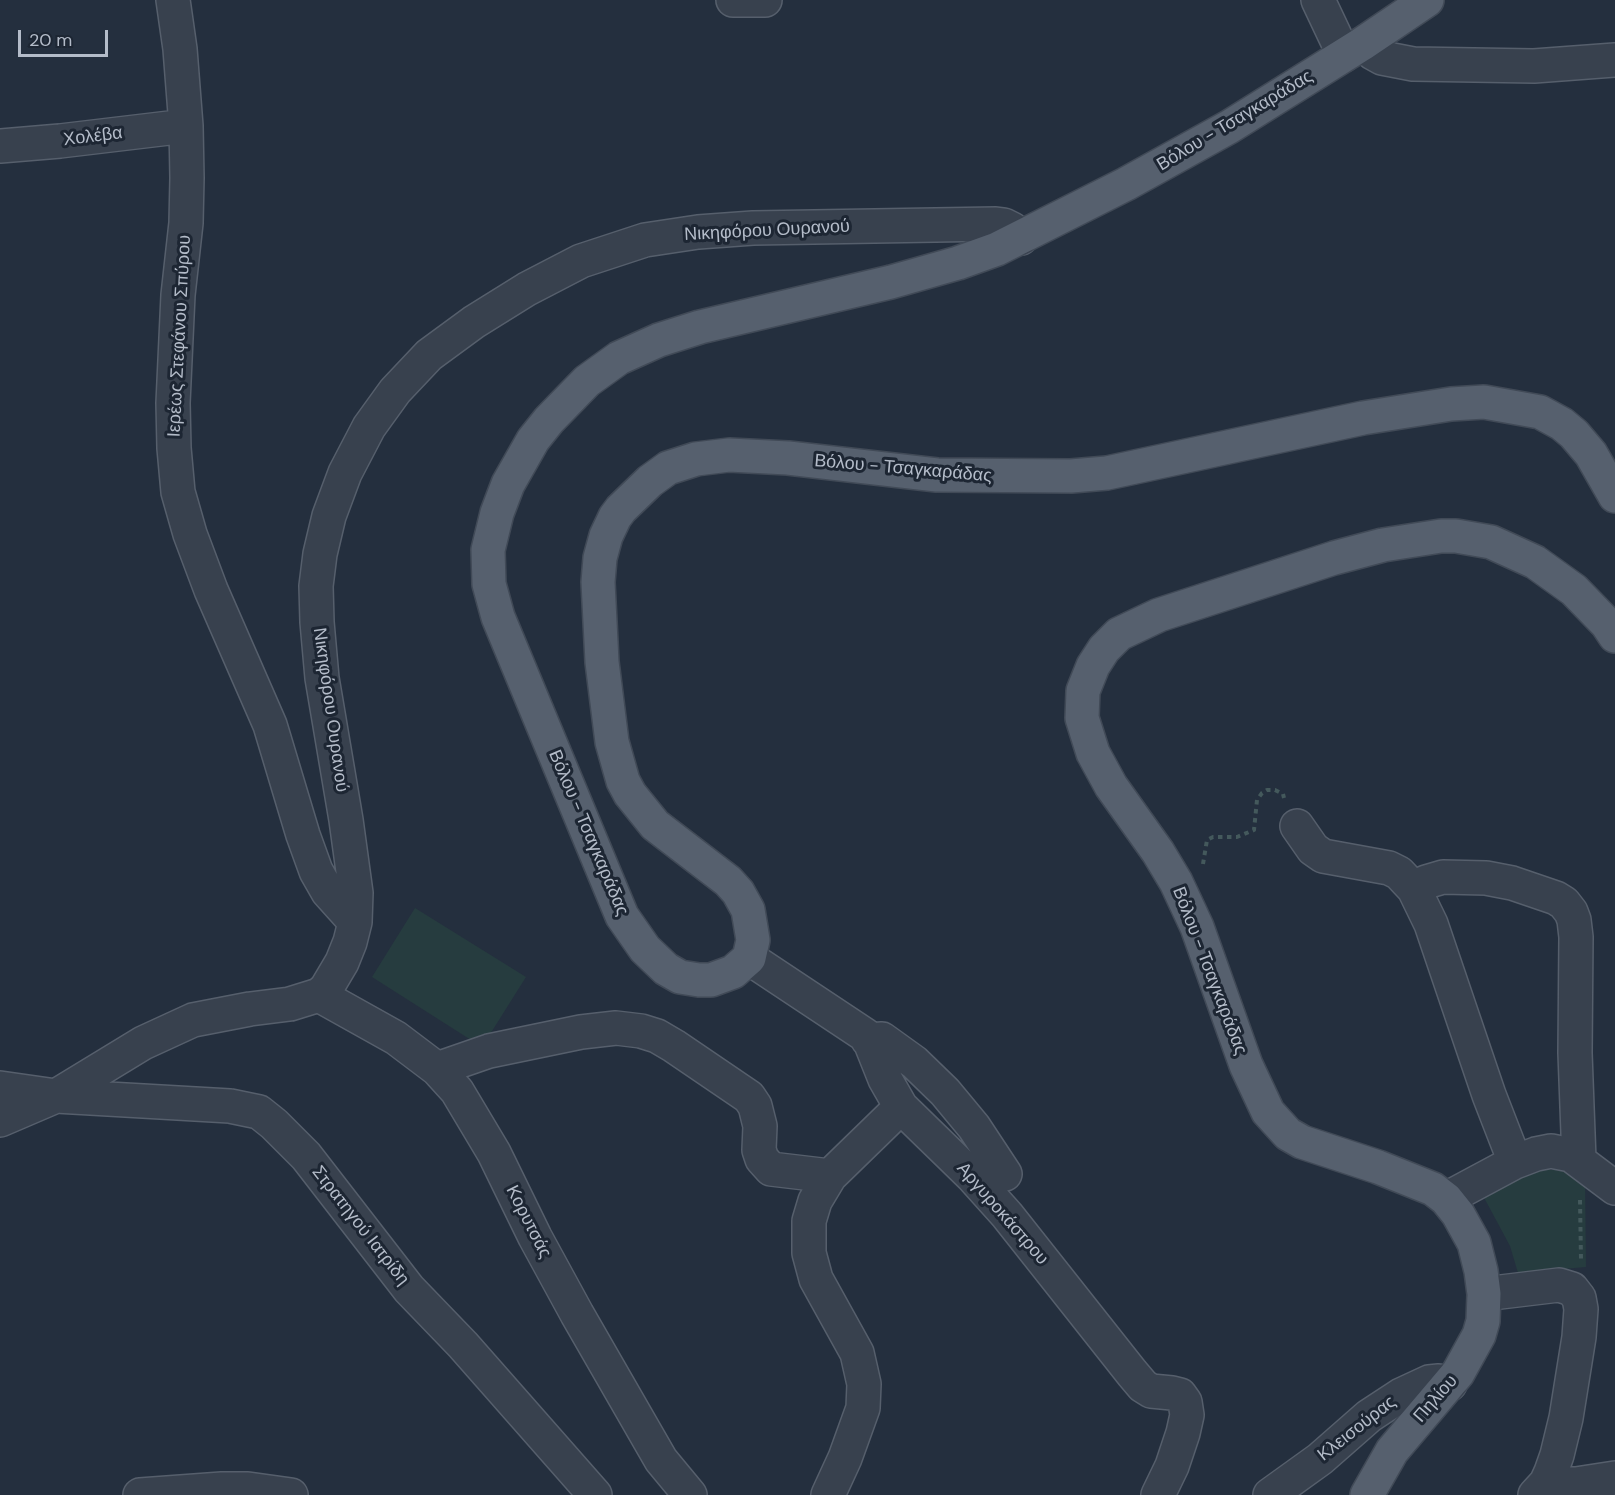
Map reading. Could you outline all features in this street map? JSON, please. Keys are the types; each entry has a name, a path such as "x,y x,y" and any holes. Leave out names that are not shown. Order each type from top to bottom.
{"main road":[{"name":"Βόλου - Τσαγκαράδας","path":"1427,0 1353,50 1219,133 1021,238 958,263 891,282 700,327 638,348 603,369 567,400 533,440 503,494 488,550 487,574 492,598 511,649 622,916 633,934 654,959 681,977 699,980 717,978 733,972 749,958 752,950 752,927 748,910 738,892 728,881 671,838 642,811 623,781 608,717 602,662 598,605 602,546 621,509 650,481 668,468 696,459 729,455 788,458 937,475 1071,477 1107,473 1363,418 1451,404 1484,402 1540,412 1562,424 1591,454 1615,496"},
{"name":"Βόλου - Τσαγκαράδας","path":"1484,1294 1474,1243 1464,1223 1446,1199 1433,1189 1404,1177 1302,1142 1277,1124 1263,1103 1250,1075 1197,927 1176,882 1099,767 1088,741 1082,718 1083,691 1093,666 1104,649 1119,634 1159,615 1334,558 1383,545 1441,536 1491,542 1535,562 1574,590 1615,636"},
{"name":"Πηλίου","path":"1367,1495 1392,1451 1450,1384 1467,1360 1479,1335 1484,1310 1484,1294"}],"street":[{"name":"Ιερέως Στεφάνου Σπύρου","path":"173,0 180,49 186,126 186,223 178,295 174,403 174,448 178,492 190,534 211,590 270,725 316,871 328,892 355,922"},
{"path":"733,0 765,0"},
{"path":"1317,0 1353,50 1413,64 1534,66 1615,60"},
{"name":"Χολέβα","path":"0,146 186,126"},
{"name":"Νικηφόρου Ουρανού","path":"319,995 326,989 342,962 350,942 355,922 356,893 322,678 316,586 320,554 329,516 345,472 369,427 395,392 429,355 474,322 527,289 581,261 645,240 698,232 753,228 996,224 1012,229 1021,238"},
{"path":"1297,826 1313,849 1323,856 1389,868 1399,873 1414,889 1431,924 1488,1095 1515,1162"},
{"path":"1414,889 1426,882 1443,877 1486,878 1512,883 1556,898 1564,903 1571,912 1576,937 1575,1053 1579,1160"},
{"name":"Αργυροκάστρου","path":"749,958 856,1028 868,1040 885,1079 901,1107 972,1176 1007,1215 1143,1386 1151,1391 1180,1395 1185,1402 1187,1414 1183,1433 1172,1466 1158,1495"},
{"path":"0,1120 56,1096 143,1043 193,1020 290,1004 319,995"},
{"name":"Κορυτσάς","path":"319,995 396,1038 436,1069 457,1091 480,1127 577,1314 661,1460 690,1495"},
{"path":"436,1069 489,1051 572,1033 616,1029 641,1031 657,1036 674,1046 749,1097 755,1106 760,1126 759,1150 762,1159 771,1169 830,1176"},
{"path":"868,1040 882,1039 914,1062 945,1092 974,1127 1005,1174"},
{"name":"Στρατηγού Ιατρίδη","path":"0,1088 56,1096 204,1103 259,1112 306,1156 409,1289 463,1345 594,1495"},
{"path":"828,1495 845,1458 863,1408 864,1384 857,1353 816,1279 809,1253 808,1221 815,1201 830,1176 901,1107"},
{"path":"1446,1199 1515,1162 1551,1151 1571,1155 1615,1188"},
{"path":"1484,1294 1553,1285 1564,1286 1574,1291 1579,1298 1581,1309 1574,1375 1557,1455 1540,1489"},
{"name":"Κλεισούρας","path":"1270,1495 1320,1459 1369,1416 1401,1395 1429,1382 1438,1381 1450,1384"},
{"path":"1540,1489 1615,1478"},
{"path":"140,1495 222,1489 248,1489 291,1495"}],"path":[{"path":"1176,882 1195,878 1200,873 1207,840 1213,837 1237,837 1254,830 1257,800 1267,790 1275,790 1282,794 1297,826"},
{"path":"1574,1291 1581,1275 1579,1160"}],"green space":[{"path":"415,908 526,977 482,1047 372,977"},
{"path":"1538,1170 1560,1170 1585,1176 1586,1267 1518,1273 1510,1246 1481,1192"}]}
